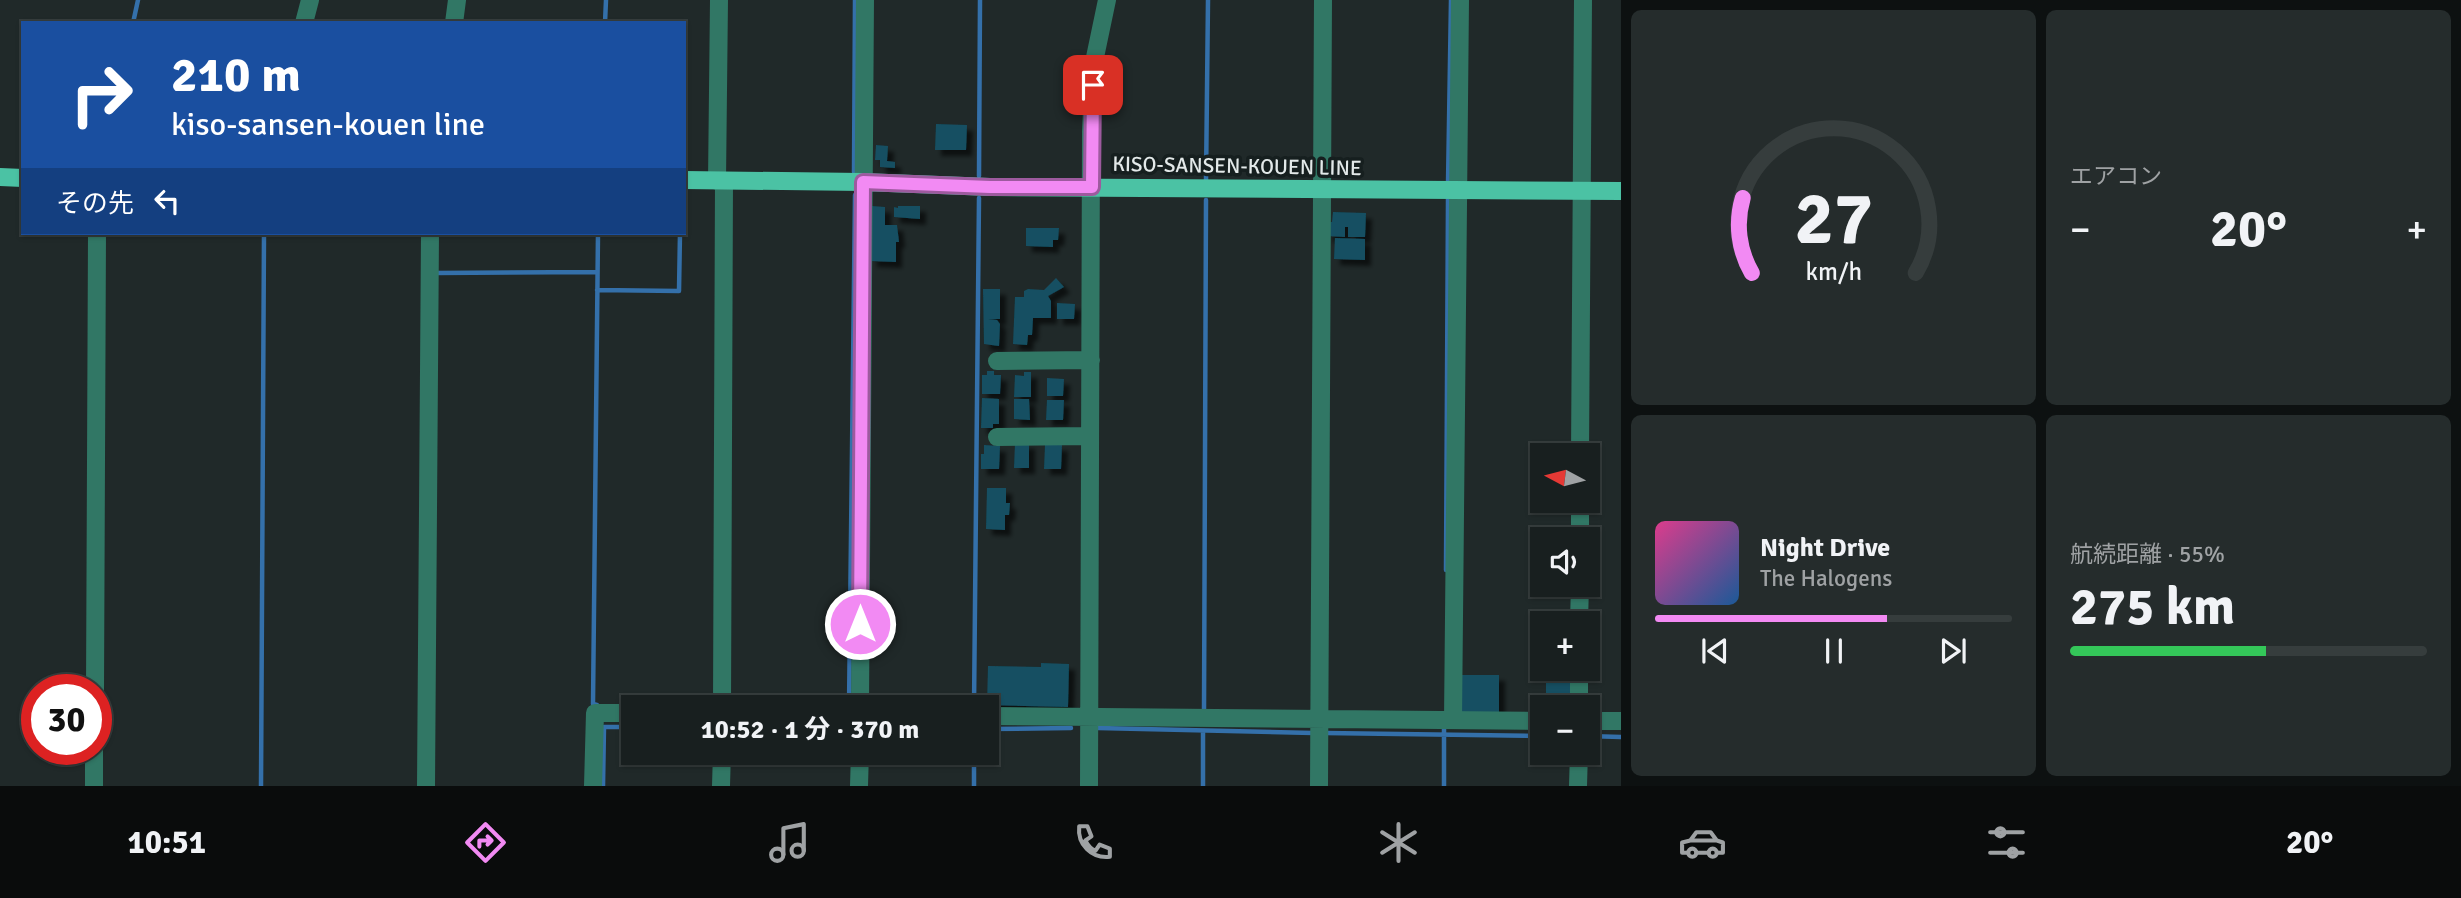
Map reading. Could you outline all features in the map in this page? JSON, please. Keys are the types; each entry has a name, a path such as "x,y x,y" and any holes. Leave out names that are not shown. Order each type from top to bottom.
{"main road":[{"path":"0,177 21,178"},
{"name":"KISO-SANSEN-KOUEN LINE","path":"686,180 990,187 1621,191"}],"street":[{"path":"305,21 310,0"},
{"path":"454,21 457,0"},
{"path":"719,0 722,695"},
{"path":"860,695 865,0"},
{"path":"1098,0 1101,24"},
{"path":"1090,786 1091,132 1094,62 1107,0"},
{"path":"1319,786 1323,0"},
{"path":"1453,720 1460,0"},
{"path":"1580,443 1583,0"},
{"path":"94,674 97,235"},
{"path":"426,786 430,235"},
{"path":"997,361 1091,360"},
{"path":"997,437 1090,436"},
{"path":"593,786 595,713 621,713"},
{"path":"999,716 1530,721"},
{"path":"1600,721 1621,721"},
{"path":"94,765 94,786"},
{"path":"721,786 722,765"},
{"path":"859,786 860,765"},
{"path":"1578,765 1578,786"}],"building":[{"path":"936,124 967,125 966,150 935,150"},
{"path":"876,145 888,146 887,161 895,162 895,168 880,167 880,160 875,160"},
{"path":"872,206 885,207 885,225 897,225 899,242 896,242 896,262 871,261"},
{"path":"920,206 920,219 894,217 894,207"},
{"path":"1333,212 1366,213 1365,237 1348,237 1348,227 1345,227 1345,237 1327,236 1328,222 1332,222"},
{"path":"1026,228 1059,228 1058,240 1053,240 1053,247 1026,246"},
{"path":"1335,238 1365,239 1365,260 1334,259"},
{"path":"1056,278 1064,287 1048,296 1051,301 1051,318 1033,318 1032,335 1028,335 1027,345 1013,344 1015,297 1024,297 1024,291 1028,289 1044,290"},
{"path":"983,289 1000,289 1000,319 988,319 997,320 1000,324 999,346 984,344"},
{"path":"1057,303 1075,304 1074,319 1057,319"},
{"path":"987,371 1001,375 1000,394 982,394 982,375 987,375"},
{"path":"1024,372 1031,372 1031,397 1014,397 1015,375 1024,376"},
{"path":"1047,378 1064,379 1063,396 1047,396"},
{"path":"982,398 999,399 999,424 993,424 993,428 981,428"},
{"path":"1014,399 1029,399 1030,420 1014,419"},
{"path":"1047,400 1064,400 1063,420 1046,420"},
{"path":"1015,443 1029,443 1029,468 1014,468"},
{"path":"984,445 1000,446 999,469 981,469"},
{"path":"1045,445 1062,445 1061,469 1044,469"},
{"path":"987,488 1006,488 1006,503 1010,503 1009,515 1005,515 1005,530 986,529"},
{"path":"1041,663 1069,664 1068,707 999,705 999,695 987,695 988,666 1041,667"},
{"path":"1460,675 1499,675 1499,714 1460,713"},
{"path":"1546,681 1572,681 1572,695 1546,695"}],"waterway":[{"path":"133,21 138,0"},
{"path":"605,21 606,0"},
{"path":"854,172 855,0"},
{"path":"979,176 980,0"},
{"path":"1206,181 1208,0"},
{"path":"1448,184 1451,0"},
{"path":"849,695 855,195"},
{"path":"974,695 979,198"},
{"path":"1446,570 1448,199"},
{"path":"1204,711 1206,200"},
{"path":"261,786 264,235"},
{"path":"597,705 593,704 598,235"},
{"path":"597,290 679,291 680,235"},
{"path":"436,273 597,272"},
{"path":"603,786 604,727 621,727"},
{"path":"1444,727 1444,786"},
{"path":"999,729 1071,728"},
{"path":"1098,728 1313,733"},
{"path":"1203,731 1203,786"},
{"path":"1325,733 1530,736"},
{"path":"1600,736 1621,737"},
{"path":"974,765 974,786"}],"route":[{"path":"860,624 863,182 990,187 1092,187 1093,85"}]}
